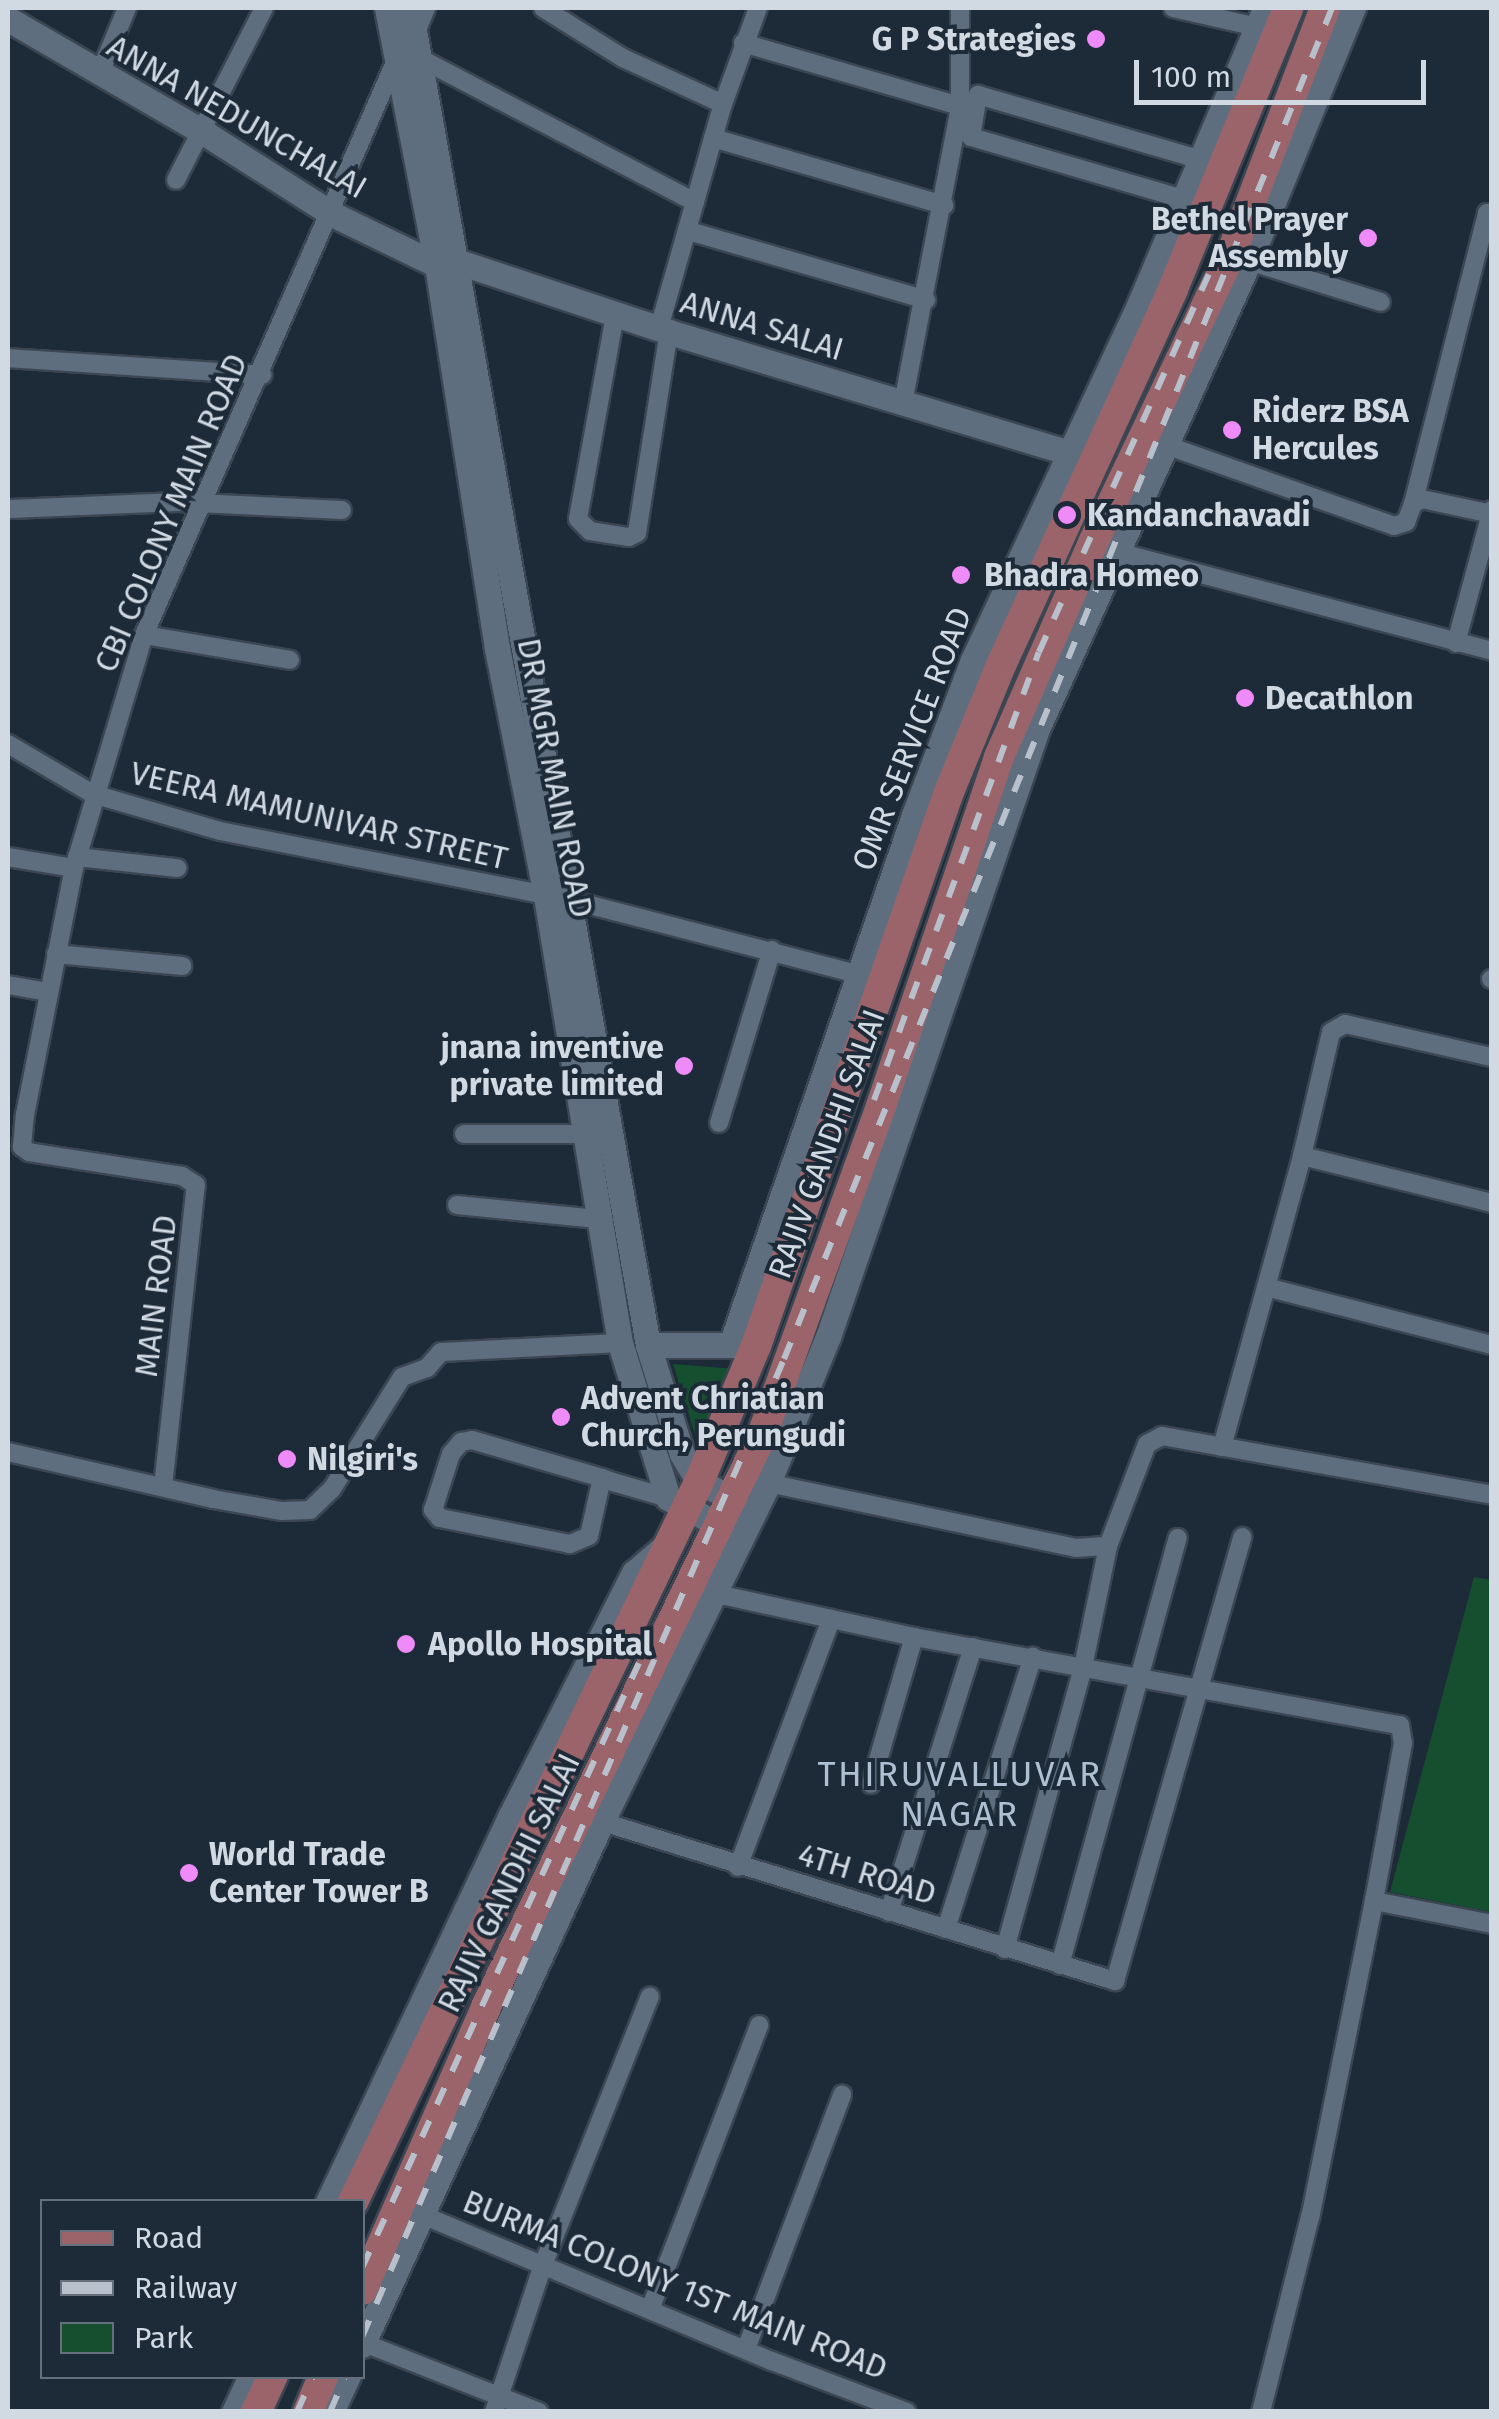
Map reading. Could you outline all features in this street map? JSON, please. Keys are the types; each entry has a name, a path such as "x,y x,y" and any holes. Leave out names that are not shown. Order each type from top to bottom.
{"main road":[{"name":"RAJIV GANDHI SALAI","path":"354,2199 506,1852 672,1540 949,792 1081,456 1288,8"},
{"name":"RAJIV GANDHI SALAI","path":"365,2283 486,2007 591,1819 762,1435 881,1106 999,757 1155,441 1232,254 1325,8"},
{"path":"256,2412 271,2379"},
{"path":"308,2412 322,2379"}],"street":[{"path":"99,76 127,8"},
{"path":"176,180 264,8"},
{"name":"DR MGR MAIN ROAD","path":"387,8 410,57 448,264 497,648 557,898 648,1345 682,1454 685,1497"},
{"path":"543,8 623,58 722,104"},
{"path":"615,315 578,519 590,531 629,537 638,533 664,330 695,202 722,104 758,8"},
{"path":"904,404 960,106 960,8"},
{"path":"1173,8 1261,17"},
{"path":"1352,8 1250,262 1155,441 1394,526 1406,522 1490,210"},
{"name":"ANNA NEDUNCHALAI","path":"8,14 99,76 202,132 332,214 448,264"},
{"name":"DR MGR MAIN ROAD","path":"410,57 418,16"},
{"name":"OMR SERVICE ROAD","path":"743,1345 914,815 973,660 1081,456 1183,199 1213,164 1261,17"},
{"path":"744,42 960,106"},
{"path":"410,57 695,202"},
{"name":"CBI COLONY MAIN ROAD","path":"22,1136 16,1114 76,863 93,794 144,635 332,214 410,57"},
{"path":"1183,199 971,137 978,96 1213,164"},
{"path":"713,138 944,205"},
{"path":"689,230 926,300"},
{"path":"1250,262 1381,302"},
{"name":"ANNA SALAI","path":"448,264 1081,456"},
{"path":"8,358 262,375"},
{"path":"1413,504 1427,499 1491,513 1456,643"},
{"path":"11,510 203,504 342,510"},
{"path":"365,2339 591,1819 717,1594 768,1484 828,1337 1037,729 1104,548 1492,651"},
{"path":"144,635 290,660"},
{"name":"VEERA MAMUNIVAR STREET","path":"8,744 93,794 220,831 557,898 861,974"},
{"path":"8,857 177,868"},
{"name":"DR MGR MAIN ROAD","path":"557,898 582,1134 620,1344 685,1497"},
{"path":"719,1123 772,950"},
{"path":"56,954 182,966"},
{"path":"8,984 48,992"},
{"path":"1222,1447 1302,1156 1328,1041 1337,1026 1345,1024 1492,1057"},
{"path":"464,1134 582,1134"},
{"name":"MAIN ROAD","path":"22,1136 22,1147 28,1152 182,1176 196,1185 163,1487"},
{"path":"1302,1156 1492,1203"},
{"path":"458,1205 597,1219"},
{"path":"1266,1287 1492,1344"},
{"path":"8,1452 282,1511 310,1510 332,1489 402,1377 427,1368 441,1352 620,1344"},
{"path":"648,1345 743,1345"},
{"path":"1005,1949 1083,1666 1108,1546 1147,1444 1170,1436 1492,1495"},
{"path":"602,1478 589,1536 570,1544 440,1518 434,1510 450,1454 461,1442 472,1440 602,1478 685,1497 726,1512"},
{"path":"768,1484 1076,1548 1108,1546"},
{"path":"1200,1689 1242,1537"},
{"path":"1060,1965 1178,1538"},
{"path":"717,1594 914,1636 1400,1724 1403,1743 1374,1901 1310,2217 1262,2412"},
{"path":"738,1867 831,1618"},
{"path":"872,1784 914,1636"},
{"path":"889,1912 973,1647"},
{"path":"946,1930 1033,1657"},
{"name":"4TH ROAD","path":"591,1819 1115,1981 1200,1689"},
{"path":"330,2199 506,1852"},
{"path":"1374,1901 1492,1924"},
{"path":"497,2404 543,2265 650,1996"},
{"path":"651,2307 759,2024"},
{"path":"746,2349 842,2094"},
{"name":"BURMA COLONY 1ST MAIN ROAD","path":"420,2214 651,2307 871,2405 907,2412"},
{"path":"365,2345 497,2404 539,2412"},
{"path":"234,2412 249,2379"},
{"path":"331,2412 347,2379"}],"green space":[{"path":"673,1364 736,1369 698,1444"},
{"path":"1474,1577 1491,1580 1491,1912 1390,1892"}],"railway":[{"path":"365,2330 784,1359 1332,8"},
{"path":"874,1100 1039,652 1210,271"},
{"path":"365,2261 639,1663"},
{"path":"297,2412 312,2379"},
{"path":"330,2412 344,2379"}],"place":[{"name":"G P Strategies","path":"1096,39"},
{"name":"Bethel Prayer Assembly","path":"1368,238"},
{"name":"Riderz BSA Hercules","path":"1232,430"},
{"name":"Kandanchavadi","path":"1067,515"},
{"name":"Bhadra Homeo","path":"961,575"},
{"name":"Decathlon","path":"1245,698"},
{"name":"jnana inventive private limited","path":"684,1066"},
{"name":"Advent Chriatian Church, Perungudi","path":"561,1417"},
{"name":"Nilgiri's","path":"287,1459"},
{"name":"Apollo Hospital","path":"406,1644"},
{"name":"World Trade Center Tower B","path":"189,1873"}],"district":[{"name":"THIRUVALLUVAR NAGAR","path":"960,1794"}]}
